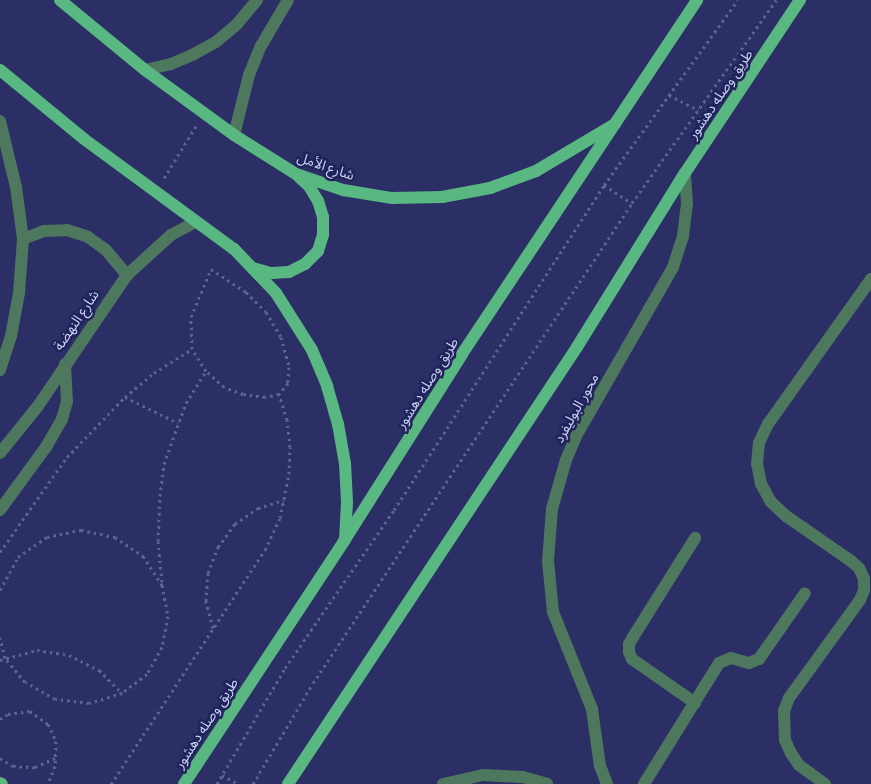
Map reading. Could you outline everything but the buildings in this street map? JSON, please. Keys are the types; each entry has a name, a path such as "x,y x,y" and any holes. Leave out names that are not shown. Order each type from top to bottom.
{"main road":[{"name":"شارع الأمل","path":"60,0 145,70 234,135 296,174 343,190 392,198 442,197 490,188 536,171 619,121"},
{"name":"طريق وصله دهشور","path":"184,784 344,540 462,354 619,121 697,0"},
{"name":"طريق وصله دهشور","path":"288,784 577,347 685,173 800,0"},
{"path":"0,70 84,139 194,222 205,226 234,249 254,268 295,321 312,350 328,386 338,424 345,463 347,502 344,540"},
{"path":"254,268 271,273 289,272 305,264 318,251 323,235 322,217 313,194 296,174"}],"street":[{"path":"145,70 171,64 217,41 237,24 257,0"},
{"path":"234,135 249,75 261,46 288,0"},
{"path":"0,121 16,187 24,239 19,293 11,336 0,370"},
{"name":"محور البوليفرد","path":"606,784 600,766 592,709 553,612 548,561 552,509 566,460 576,436 673,266 683,236 687,204 685,173"},
{"name":"شارع النهضة","path":"0,453 38,406 126,275 171,235 194,222"},
{"path":"24,239 44,231 67,230 88,236 106,250 126,275"},
{"path":"825,784 799,765 791,753 785,740 784,712 789,698 860,600 864,590 864,578 859,568 851,561 786,516 771,502 761,484 757,464 759,443 768,424 871,279"},
{"path":"0,510 46,447 62,419 67,402 65,364"},
{"path":"695,538 633,637 629,644 629,652 632,659 695,702"},
{"path":"644,784 719,662 731,658 749,662 759,659 805,593"},
{"path":"443,784 483,775 523,777 547,784"}],"path":[{"path":"217,784 285,668 394,510 604,185 738,0"},
{"path":"253,784 313,683 632,203 776,0"},
{"path":"669,95 698,110"},
{"path":"155,192 205,113"},
{"path":"604,185 632,203"},
{"path":"211,269 246,292 266,312 280,337 289,367 288,383 279,394 265,397 243,394 224,387 206,370 192,350 191,317 211,269"},
{"path":"0,552 67,457 125,397 154,373 192,350"},
{"path":"0,638 5,658 25,682 55,699 89,703 122,693 147,674 162,647 168,616 162,585 158,541 160,496 164,464 186,403 206,370"},
{"path":"111,784 265,550 280,518 289,474 290,447 286,420 279,394"},
{"path":"125,397 178,423"},
{"path":"213,629 206,601 208,573 218,547 235,524 258,508 284,500"},
{"path":"0,590 18,557 47,537 81,530 115,537 144,556 162,585"},
{"path":"0,660 37,650 69,655 99,670 122,693"},
{"path":"0,719 8,714 30,711 48,724 56,741 55,766 48,784"},
{"path":"0,758 13,766 35,767 55,758"},
{"path":"222,775 238,784"}]}
